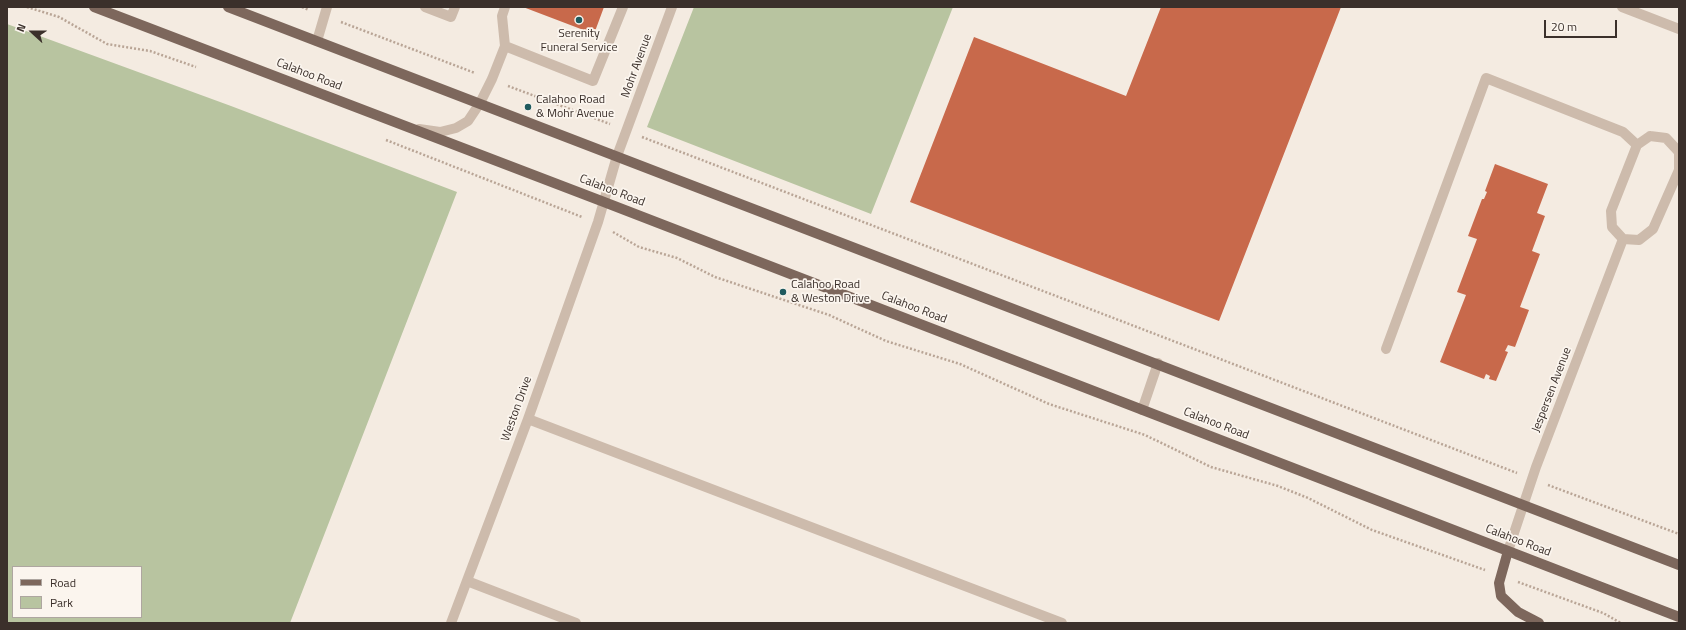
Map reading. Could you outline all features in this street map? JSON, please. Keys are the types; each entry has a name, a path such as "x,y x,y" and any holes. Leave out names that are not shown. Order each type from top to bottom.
{"main road":[{"name":"Calahoo Road","path":"94,7 1679,617"},
{"path":"228,7 1679,565"},
{"path":"1508,551 1500,575 1499,583 1501,596 1518,612 1539,623"}],"street":[{"path":"425,7 451,17 454,7"},
{"path":"408,127 440,132 456,128 468,121 480,103 492,80 505,46 502,16 505,7"},
{"path":"505,46 593,81 623,7"},
{"name":"Mohr Avenue","path":"604,202 617,156 672,7"},
{"path":"1622,7 1679,29"},
{"path":"317,41 325,11"},
{"path":"1386,349 1486,78 1623,132 1637,145"},
{"path":"1650,136 1666,138 1678,152 1679,170 1653,228 1639,240 1623,239 1612,227 1611,211 1637,145 1650,136"},
{"name":"Weston Drive","path":"451,623 528,419 604,202"},
{"name":"Jespersen Avenue","path":"1508,551 1532,479 1623,239"},
{"path":"1142,410 1158,364"},
{"path":"528,419 1062,623"},
{"path":"467,581 576,623"}],"path":[{"path":"27,7 59,17 107,44 150,51 197,67"},
{"path":"302,7 325,11 492,80 1679,534"},
{"path":"385,139 561,210 598,222 639,248 677,258 715,277 829,315 886,341 960,364 1049,404 1145,435 1211,467 1278,486 1308,498 1372,530 1602,613 1621,623"}],"green space":[{"path":"694,7 953,7 871,214 647,127"},
{"path":"7,24 231,106 457,192 290,623 7,623"}],"building":[{"name":"Serenity Funeral Service","path":"523,7 604,7 594,34"},
{"path":"1161,7 1341,7 1219,321 910,202 974,37 1126,96"},
{"path":"1495,164 1548,184 1537,213 1545,216 1532,251 1540,254 1520,307 1529,310 1515,347 1508,345 1505,351 1508,352 1496,381 1489,379 1490,376 1486,374 1484,379 1440,362 1466,295 1457,292 1477,239 1468,236 1482,199 1484,199 1487,192 1485,191"}],"place":[{"name":"Serenity Funeral Service","path":"579,20"},
{"name":"Calahoo Road & Mohr Avenue","path":"528,107"},
{"name":"Calahoo Road & Weston Drive","path":"783,292"}]}
